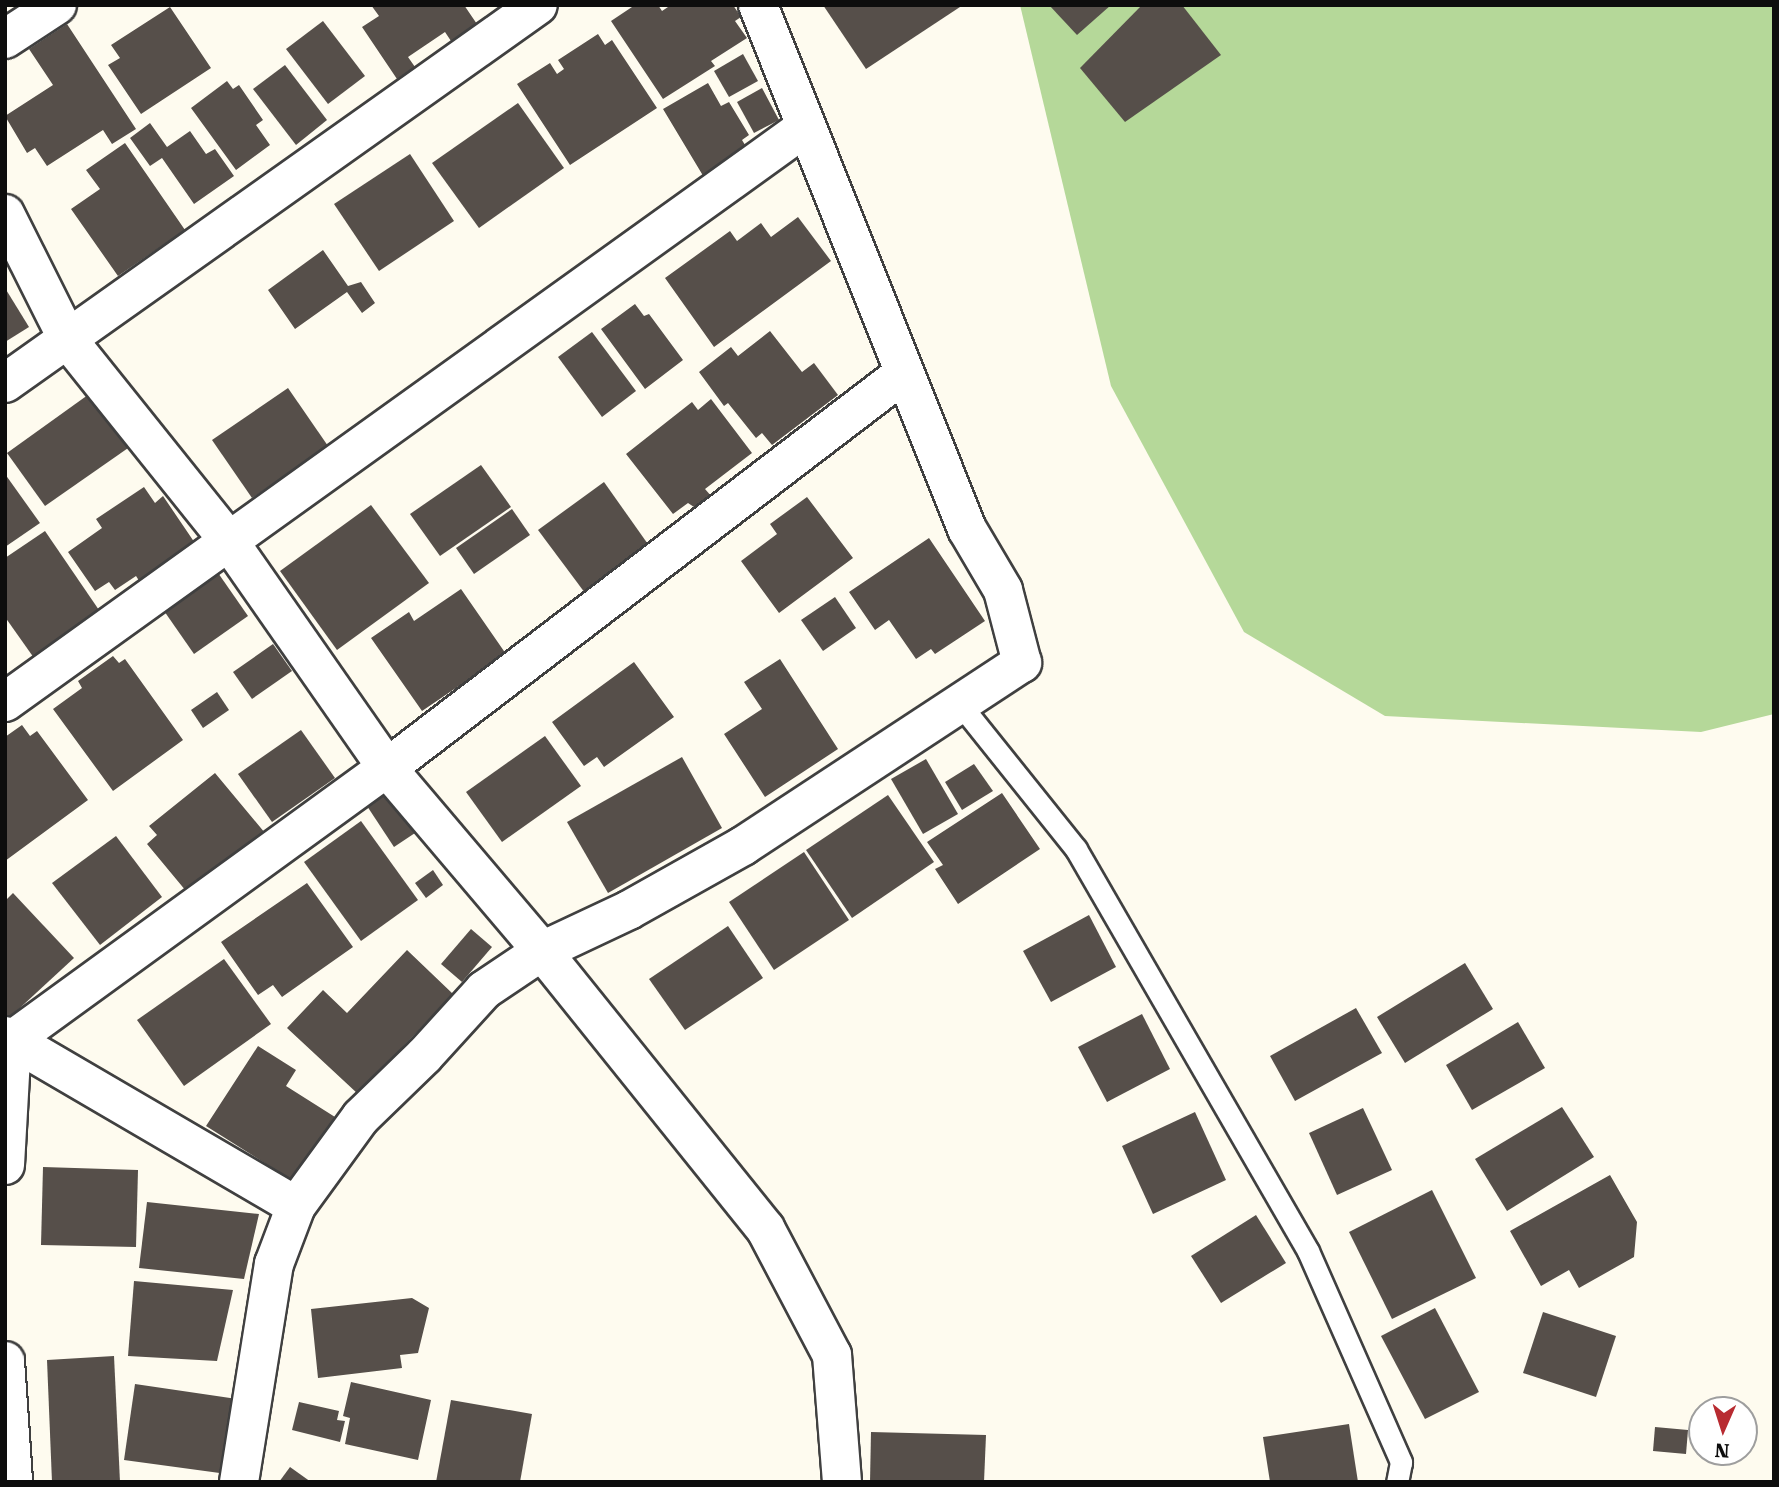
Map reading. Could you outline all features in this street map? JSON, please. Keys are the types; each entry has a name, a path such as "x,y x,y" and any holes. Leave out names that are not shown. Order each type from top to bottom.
{"street":[{"path":"5,38 57,5"},
{"path":"5,383 538,5"},
{"path":"235,1481 274,1264 296,1206 361,1117 484,990 542,951 629,910 743,846 1022,663 1003,590 967,529 804,128 774,36 758,5"},
{"path":"5,702 804,128"},
{"path":"5,214 68,340 229,540 387,768 542,951 765,1228 832,1355 842,1482"},
{"path":"9,1038 387,768 903,374"},
{"path":"5,1165 9,1038"},
{"path":"9,1038 296,1206"},
{"path":"5,1361 13,1482"}],"lane":[{"path":"959,703 1076,849 1308,1251 1401,1462 1397,1482"}],"green space":[{"path":"1020,5 1774,5 1774,714 1701,732 1385,716 1244,632 1111,386"}],"building":[{"path":"371,5 464,5 479,27 453,44 445,32 408,57 415,67 397,79 362,27 379,16"},
{"path":"635,5 658,5 662,11 671,5 733,5 741,17 735,21 747,38 711,61 715,66 663,99 611,21"},
{"path":"823,5 963,5 866,69"},
{"path":"1049,5 1111,5 1077,35"},
{"path":"1142,5 1182,5 1221,55 1125,122 1080,68"},
{"path":"170,7 211,68 141,114 108,65 120,58 111,45"},
{"path":"323,21 365,76 328,104 286,49"},
{"path":"67,24 136,129 112,144 103,130 47,166 35,148 27,153 5,116 53,85 29,49"},
{"path":"598,34 605,45 612,40 657,108 570,165 517,84 550,63 557,74 564,69 558,60"},
{"path":"743,54 758,81 729,97 714,71"},
{"path":"285,65 327,120 296,145 253,89"},
{"path":"227,81 233,89 239,85 263,120 256,125 270,145 236,170 191,108"},
{"path":"708,83 721,106 729,102 749,135 742,140 750,153 705,179 663,109"},
{"path":"762,88 779,120 754,133 737,102"},
{"path":"518,103 564,168 479,228 432,163"},
{"path":"150,123 167,147 190,131 206,154 215,149 234,176 194,204 162,158 150,166 130,138"},
{"path":"125,143 185,230 118,276 71,209 100,189 86,170"},
{"path":"410,154 454,221 379,271 334,204"},
{"path":"798,217 831,261 714,347 665,278 730,231 737,241 761,223 771,237"},
{"path":"323,250 348,286 361,282 375,303 362,313 347,292 295,329 268,290"},
{"path":"5,288 29,327 5,342"},
{"path":"635,304 644,316 649,314 683,360 645,389 601,329"},
{"path":"770,331 802,372 814,363 838,395 772,445 762,433 756,438 728,403 724,406 699,372 731,347 738,356"},
{"path":"592,332 636,391 602,417 558,357"},
{"path":"288,388 328,446 252,498 212,440"},
{"path":"92,392 131,446 45,506 7,453"},
{"path":"711,399 752,453 705,489 712,497 697,509 688,503 673,514 626,454 692,402 698,410"},
{"path":"481,465 511,507 440,556 410,514"},
{"path":"5,474 40,523 5,547"},
{"path":"604,482 650,547 585,593 538,530"},
{"path":"144,487 155,503 163,496 201,552 145,590 136,576 115,590 109,582 95,591 68,552 102,528 96,519"},
{"path":"807,497 853,558 779,613 741,561 777,534 770,524"},
{"path":"371,505 429,583 337,650 280,571"},
{"path":"512,509 530,535 474,574 456,548"},
{"path":"45,531 101,613 34,658 5,617 5,558"},
{"path":"929,538 985,621 935,654 931,649 916,659 889,620 875,630 849,592"},
{"path":"216,570 248,616 194,654 162,608"},
{"path":"461,589 506,654 422,711 371,638 409,612 414,621"},
{"path":"835,597 856,628 823,651 801,620"},
{"path":"273,644 292,671 252,699 233,672"},
{"path":"113,656 119,663 125,659 183,740 113,791 53,709 82,688 78,681"},
{"path":"780,659 838,749 765,797 724,734 762,709 744,682"},
{"path":"634,662 674,717 604,767 597,757 584,766 552,722"},
{"path":"217,692 229,710 203,728 191,710"},
{"path":"22,725 30,736 37,731 88,800 5,861 5,737"},
{"path":"301,730 335,778 272,822 238,774"},
{"path":"545,736 581,786 502,842 466,792"},
{"path":"682,757 722,828 608,893 567,822"},
{"path":"926,759 958,814 923,834 891,779"},
{"path":"974,764 993,791 962,810 945,782"},
{"path":"215,773 265,833 199,887 186,891 147,844 157,835 149,826"},
{"path":"388,792 415,833 394,847 367,806"},
{"path":"1002,793 1040,849 958,904 935,869 943,865 927,842"},
{"path":"888,795 934,862 852,918 806,850"},
{"path":"361,821 418,900 361,941 304,862"},
{"path":"116,836 162,897 100,945 52,883"},
{"path":"804,852 849,920 774,970 729,902"},
{"path":"433,870 443,885 426,898 415,883"},
{"path":"307,883 353,947 282,997 273,985 258,995 221,942"},
{"path":"13,893 74,958 9,1018 5,1014 5,901"},
{"path":"1089,915 1116,967 1051,1002 1023,951"},
{"path":"728,926 763,978 685,1030 649,979"},
{"path":"471,929 492,947 462,982 441,964"},
{"path":"407,950 453,994 358,1094 287,1028 323,990 347,1013"},
{"path":"224,959 271,1024 184,1086 137,1020"},
{"path":"1465,963 1493,1009 1405,1063 1377,1017"},
{"path":"1356,1008 1382,1053 1295,1101 1270,1056"},
{"path":"1142,1014 1170,1069 1107,1102 1078,1047"},
{"path":"1518,1022 1545,1068 1472,1110 1446,1065"},
{"path":"258,1046 296,1070 286,1086 335,1117 293,1181 206,1126"},
{"path":"1562,1107 1594,1157 1507,1211 1475,1159"},
{"path":"1363,1108 1392,1170 1337,1195 1309,1133"},
{"path":"1195,1112 1226,1180 1153,1214 1122,1146"},
{"path":"43,1167 138,1170 136,1247 41,1245"},
{"path":"1610,1175 1637,1222 1634,1257 1579,1288 1569,1270 1541,1286 1510,1231"},
{"path":"1432,1190 1476,1278 1392,1319 1349,1232"},
{"path":"147,1202 259,1214 244,1279 139,1268"},
{"path":"1256,1215 1286,1263 1221,1303 1191,1256"},
{"path":"134,1281 233,1290 217,1361 128,1356"},
{"path":"412,1298 429,1308 418,1353 400,1355 402,1368 318,1378 311,1309"},
{"path":"1435,1308 1479,1392 1425,1419 1381,1336"},
{"path":"1543,1312 1616,1336 1596,1397 1523,1373"},
{"path":"114,1356 120,1482 52,1482 47,1360"},
{"path":"351,1382 431,1400 418,1460 345,1444 350,1418 343,1416"},
{"path":"135,1384 237,1399 227,1474 124,1460"},
{"path":"451,1400 532,1414 520,1482 436,1482"},
{"path":"299,1402 339,1411 337,1420 345,1421 340,1442 292,1430"},
{"path":"1349,1424 1358,1482 1270,1482 1263,1437"},
{"path":"1655,1427 1688,1430 1686,1454 1653,1451"},
{"path":"871,1432 986,1435 984,1482 870,1482"},
{"path":"290,1467 311,1482 279,1482"}]}
